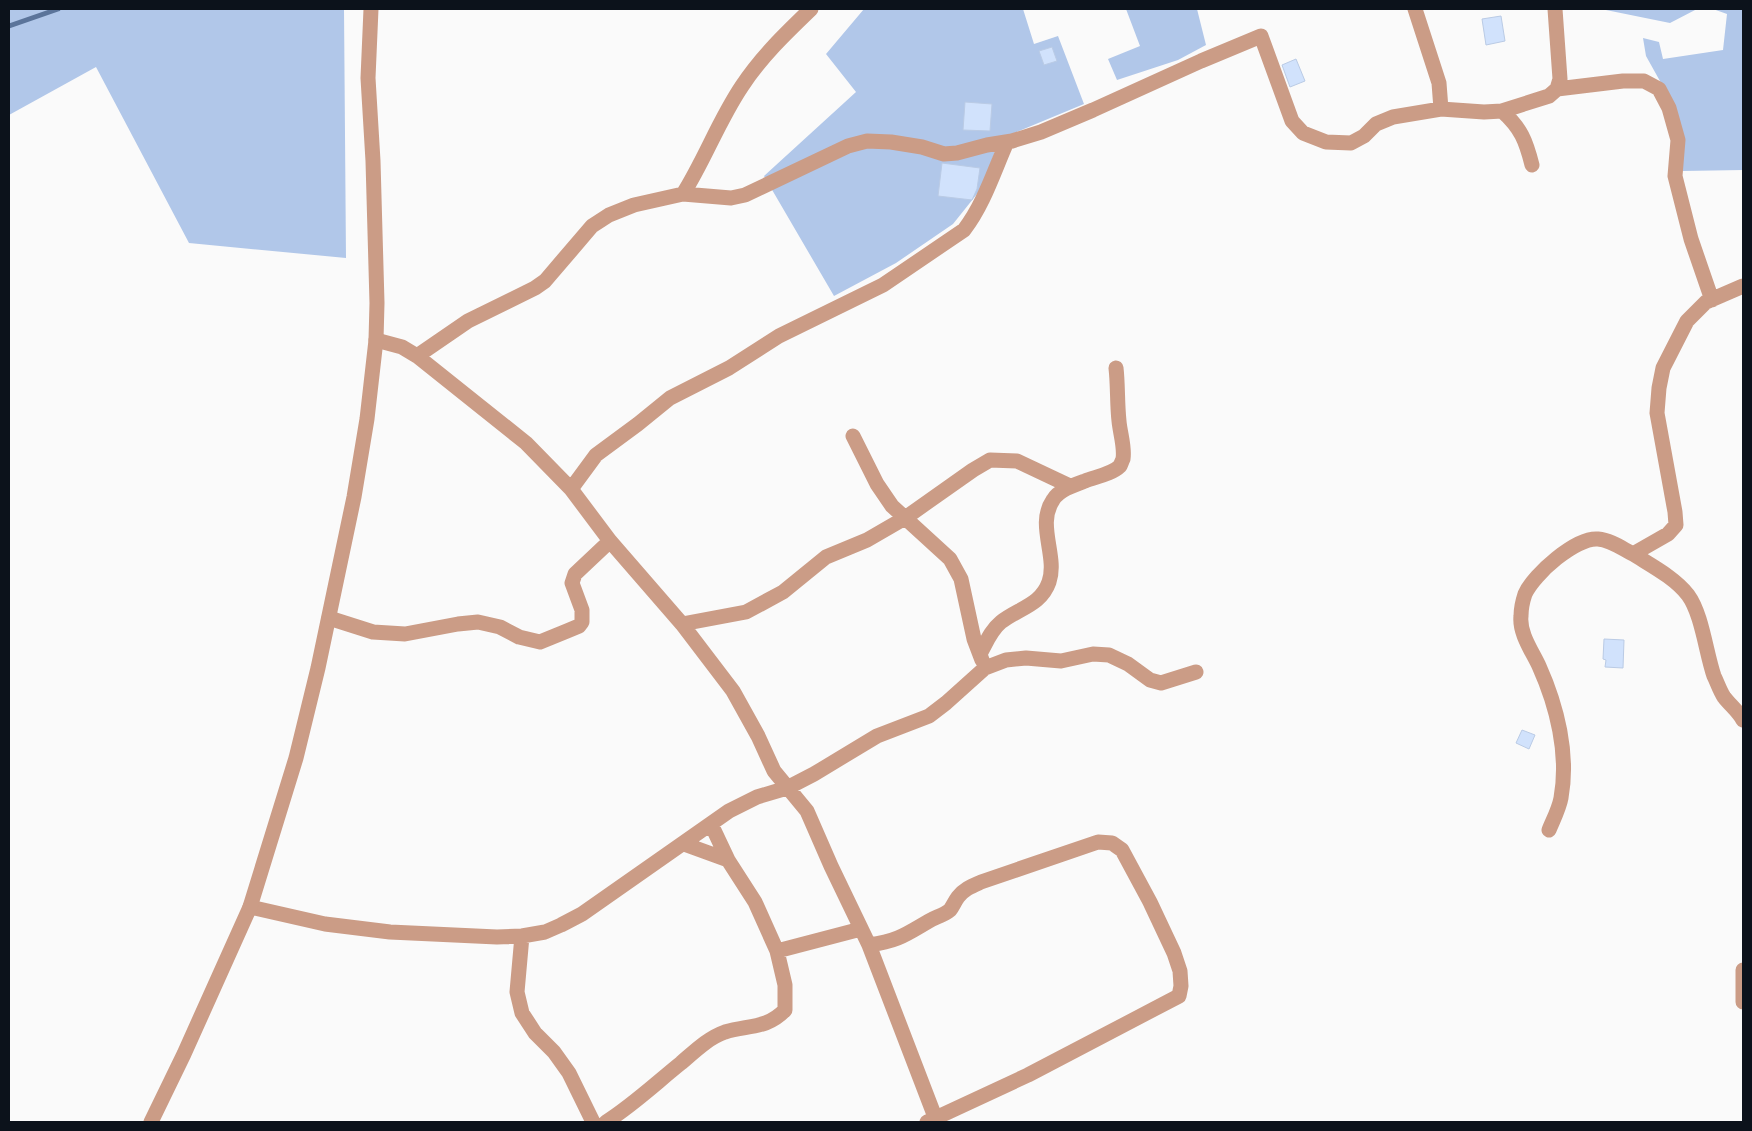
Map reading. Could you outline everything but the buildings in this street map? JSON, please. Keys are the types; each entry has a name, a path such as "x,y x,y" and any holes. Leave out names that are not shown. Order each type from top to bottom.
{"street":[{"path":"151,1122 184,1054 250,907 296,758 318,668 354,496 368,419 376,340 377,303 373,161 368,78 371,9"},
{"path":"683,194 696,173 724,117 749,76 773,47 811,9"},
{"path":"1415,9 1439,83 1441,109"},
{"path":"418,356 468,321 535,288 545,281 592,226 609,215 634,205 683,194 731,198 745,195 848,146 867,141 891,142 922,147 944,154 1007,142 1041,132 1261,36 1292,121 1304,133 1326,142 1351,143 1364,136 1376,124 1393,117 1441,109 1484,112 1502,111 1549,96 1557,89 1560,79 1555,9"},
{"path":"1557,89 1630,81 1644,81 1659,89 1669,108 1678,140 1675,176 1691,239 1712,300"},
{"path":"1502,111 1522,132 1532,165"},
{"path":"571,489 596,455 670,398 729,368 779,336 883,285 964,230 982,199 1007,142"},
{"path":"1633,554 1668,534 1676,525 1657,413 1662,368 1687,321 1706,302 1743,286"},
{"path":"376,340 402,347 418,356 526,442 571,489 610,541 682,624 733,691 758,736 774,771 787,788 798,797 807,811 869,945 931,1120 1028,1075 1179,996 1181,986 1180,971 1174,953 1150,902 1122,850 1112,843 1098,842 981,882 966,889 950,909 942,915 897,939 869,945"},
{"path":"980,654 991,634 1000,623 1032,604 1044,594 1050,580 1051,559 1046,514 1053,499 1070,486 1110,472 1120,466 1123,459 1116,368"},
{"path":"853,436 877,484 892,506 950,559 960,579 971,630 985,668"},
{"path":"682,624 746,612 784,592 826,557 867,540 905,518 990,460 1017,461 1070,486"},
{"path":"1549,830 1561,800 1564,770 1561,739 1554,703 1523,632 1520,618 1525,595 1533,582 1551,563 1575,546 1587,540 1598,539 1611,543 1662,572 1684,590 1696,609 1714,676 1724,696 1743,720"},
{"path":"329,618 374,632 405,634 478,622 500,627 519,637 540,642 579,626 582,622 582,610 572,583 575,574 610,541"},
{"path":"250,907 326,924 390,932 497,937 522,936 545,932 561,926 582,914 729,812 757,797 787,788 814,774 865,742 930,716 985,668 1006,660 1019,658 1061,661 1093,654 1109,655 1128,664 1150,680 1161,683 1196,672"},
{"path":"606,1122 638,1100 708,1040 725,1032 760,1026 778,1018 785,1010 785,985 777,951 755,902 728,860 711,824"},
{"path":"684,844 728,860"},
{"path":"777,951 861,929"},
{"path":"522,936 517,992 522,1013 536,1034 554,1052 569,1072 593,1122"},
{"path":"1743,970 1743,1002"}],"shaded area":[{"path":"9,9 344,9 346,258 189,243 96,67 9,115"},
{"path":"864,9 1023,9 1034,44 1058,36 1084,104 1012,134 996,149 981,189 953,224 896,263 834,296 764,176 856,92 826,54"},
{"path":"1126,9 1197,9 1206,45 1178,60 1117,80 1108,59 1140,46"},
{"path":"1601,9 1697,9 1670,23"},
{"path":"1713,9 1743,9 1743,170 1683,171 1675,108 1646,56 1643,38 1659,42 1663,59 1723,50 1727,14"}],"waterway":[{"path":"9,26 58,9"}]}
